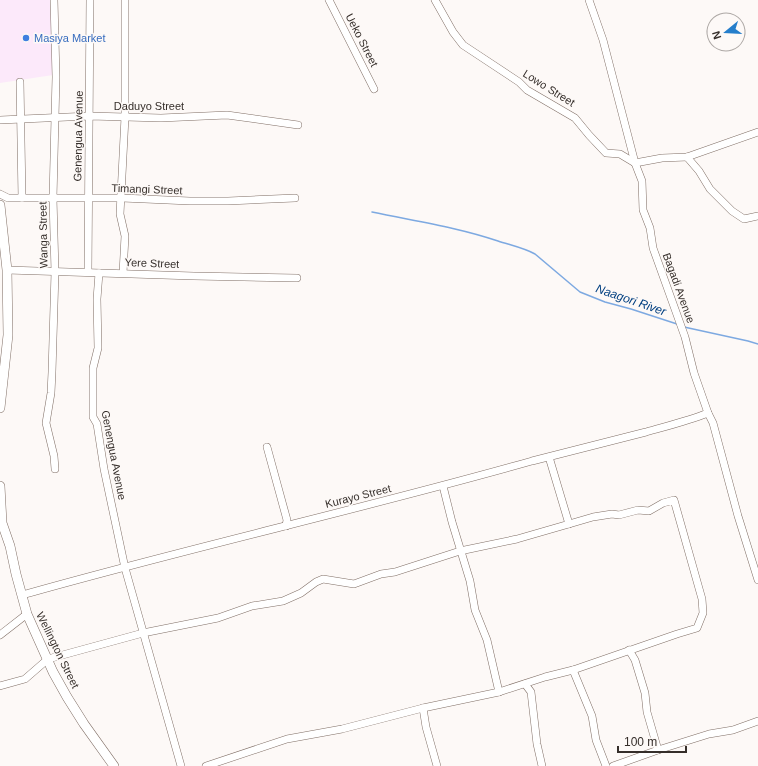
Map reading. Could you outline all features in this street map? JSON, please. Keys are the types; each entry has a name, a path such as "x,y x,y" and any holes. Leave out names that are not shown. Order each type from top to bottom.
{"main road":[{"path":"0,205 7,270 8,335 0,408"},
{"name":"Wellington Street","path":"0,486 1,520 10,546 27,614 67,698 114,766"}],"street":[{"name":"Wanga Street","path":"54,0 55,272 51,393 46,423 54,456 55,469"},
{"name":"Genengua Avenue","path":"88,272 90,0"},
{"path":"123,273 125,236 120,214 125,117 125,0"},
{"name":"Ueko Street","path":"329,0 374,90"},
{"name":"Lowo Street","path":"435,0 453,32 463,45 519,82 527,90 575,118 606,153 620,154 635,163"},
{"name":"Bagadi Avenue","path":"589,0 603,40 635,163 642,181 643,210 650,228 653,248 685,338 694,373 713,423 738,516 758,580"},
{"path":"20,82 22,198"},
{"name":"Daduyo Street","path":"0,120 90,116 162,118 227,115 298,125"},
{"path":"635,163 662,158 687,157 758,132"},
{"path":"687,157 699,171 710,189 732,211 744,219 758,216"},
{"name":"Timangi Street","path":"0,194 8,198 122,198 198,201 294,198"},
{"name":"Yere Street","path":"7,270 297,278"},
{"name":"Genengua Avenue","path":"99,273 97,305 98,348 93,368 93,417 97,424 104,469 125,568 181,766"},
{"name":"Kurayo Street","path":"22,595 443,486 699,417 708,413"},
{"path":"267,447 287,520 286,526"},
{"path":"549,457 569,524"},
{"path":"443,486 460,551 470,581 475,610 487,640 499,692"},
{"path":"0,686 25,679 48,659 143,633 218,618 252,606 283,601 301,593 316,582 323,579 354,584 381,574 396,572 460,551 517,539 593,517 612,514 619,515 638,510 649,511 663,503 674,500 702,599 703,613 697,628 573,670 545,677 499,692 423,708 342,729 287,739 206,766"},
{"path":"0,634 27,614"},
{"path":"629,650 635,660 645,693 647,712 658,750"},
{"path":"573,670 592,716 596,740 606,766"},
{"path":"525,684 531,692 537,744 542,766"},
{"path":"423,708 426,727 437,766"},
{"path":"613,766 709,734 733,730 758,721"}],"shaded area":[{"name":"Masiya Market","path":"0,0 52,0 53,75 0,83"}],"waterway":[{"name":"Naagori River","path":"372,212 467,232 526,250 535,254 580,292 605,302 677,324"},
{"name":"Naagori River","path":"684,327 758,344"}],"place":[{"name":"Masiya Market","path":"26,38"}]}
